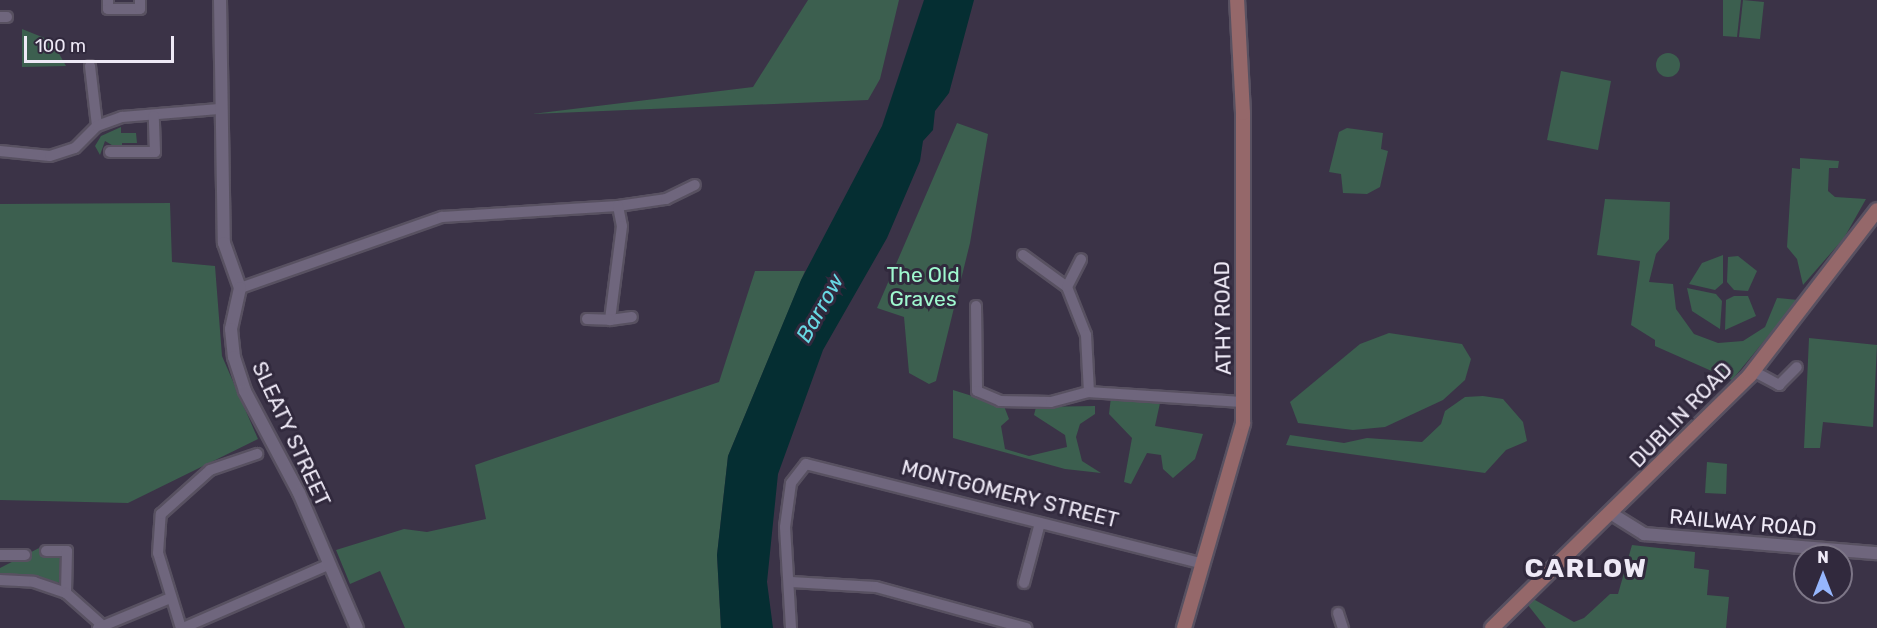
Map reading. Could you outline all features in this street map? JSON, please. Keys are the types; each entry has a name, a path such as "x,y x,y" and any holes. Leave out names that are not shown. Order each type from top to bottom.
{"main road":[{"name":"ATHY ROAD","path":"1184,628 1239,448 1245,402 1237,0"},
{"name":"DUBLIN ROAD","path":"1492,628 1612,514 1753,371 1877,210"}],"street":[{"path":"108,0 108,9 140,9 140,0"},
{"path":"220,0 219,110 224,243 240,288 442,217 618,206 666,199 695,185"},
{"path":"90,66 97,126"},
{"path":"0,151 50,156 75,148 97,126 122,117 219,110"},
{"path":"110,152 155,152 154,116"},
{"path":"610,320 622,226 618,206"},
{"path":"1023,255 1067,287 1086,335 1089,392"},
{"path":"1067,287 1081,259"},
{"name":"SLEATY STREET","path":"240,288 231,329 234,357 271,442 330,564 357,628"},
{"path":"976,306 977,391 1000,401 1051,402 1089,392 1245,402"},
{"path":"587,319 610,320 632,317"},
{"path":"1753,371 1779,385 1797,367"},
{"path":"257,454 210,470 170,503 156,532 170,598 182,628 330,564"},
{"name":"MONTGOMERY STREET","path":"791,582 785,527 791,483 806,464 1204,564"},
{"name":"RAILWAY ROAD","path":"1612,514 1644,534 1877,553"},
{"path":"1024,583 1040,523"},
{"path":"46,551 67,551 66,593"},
{"path":"0,555 25,555"},
{"path":"0,580 34,582 66,593 100,627 170,598"},
{"path":"791,628 791,582 876,587 1026,628"},
{"path":"1338,613 1343,628"}],"green space":[{"path":"808,0 899,0 880,79 868,100 532,114 753,87"},
{"path":"1723,0 1741,0 1737,37 1723,36"},
{"path":"1743,0 1764,2 1760,39 1739,37"},
{"path":"22,29 52,41 66,66 22,67"},
{"path":"1668,53 1673,54 1679,60 1679,70 1673,76 1668,77 1663,76 1657,70 1656,65 1657,60 1663,54"},
{"path":"1561,71 1611,81 1598,150 1547,140"},
{"name":"The Old Graves","path":"957,123 988,134 970,243 936,381 929,384 909,373 904,317 877,308"},
{"path":"121,127 121,133 136,133 137,143 122,143 122,151 105,141 100,155 95,146 101,136"},
{"path":"1347,128 1383,133 1381,149 1388,151 1380,187 1367,194 1343,193 1341,174 1329,172 1339,132"},
{"path":"1800,158 1839,161 1838,168 1829,168 1828,191 1835,197 1866,199 1844,238 1803,285 1797,259 1787,247 1792,168 1800,169"},
{"path":"1605,199 1670,202 1669,239 1656,254 1649,282 1673,284 1676,309 1694,334 1718,343 1743,341 1765,327 1777,298 1798,300 1732,380 1655,346 1655,340 1631,325 1640,261 1597,255"},
{"path":"170,203 172,262 215,266 222,356 258,439 128,503 0,500 0,204"},
{"path":"1723,255 1723,283 1715,290 1689,284 1702,263"},
{"path":"1738,256 1757,271 1748,291 1734,290 1727,282 1728,257"},
{"path":"755,271 805,271 728,456 717,555 721,628 405,628 380,571 350,584 336,550 404,529 427,532 486,519 475,465 719,382"},
{"path":"1687,288 1716,294 1722,301 1720,329 1692,311"},
{"path":"1734,296 1748,296 1756,316 1725,330 1726,300"},
{"path":"1389,333 1462,344 1471,359 1465,380 1443,400 1385,427 1353,430 1298,423 1290,402 1360,344"},
{"path":"1809,338 1877,345 1873,427 1823,422 1820,448 1804,448"},
{"path":"953,390 1004,406 1009,419 1001,426 1005,449 1029,456 1067,447 1065,435 1034,415 1036,407 1095,406 1095,414 1080,424 1076,437 1082,461 1101,473 1065,469 953,438"},
{"path":"1483,396 1503,399 1523,422 1527,441 1506,450 1485,473 1286,445 1290,435 1344,443 1367,438 1422,442 1441,424 1445,411 1465,397"},
{"path":"1111,397 1160,403 1155,426 1203,434 1195,459 1173,478 1163,469 1161,455 1147,453 1131,484 1124,482 1132,438 1109,414"},
{"path":"1707,462 1727,464 1726,494 1705,493"},
{"path":"1632,545 1695,552 1694,568 1709,570 1707,595 1729,597 1726,628 1546,628 1524,600 1528,596 1574,622 1584,618 1610,594 1618,594"},
{"path":"43,546 45,558 63,558 62,583 0,576 0,568"}],"water":[{"name":"Barrow","path":"924,0 974,0 949,93 935,111 933,130 923,141 920,161 887,238 823,350 778,474 767,582 773,628 721,628 717,555 728,456 801,280 882,126"}],"district":[{"name":"CARLOW","path":"1586,569"}]}
